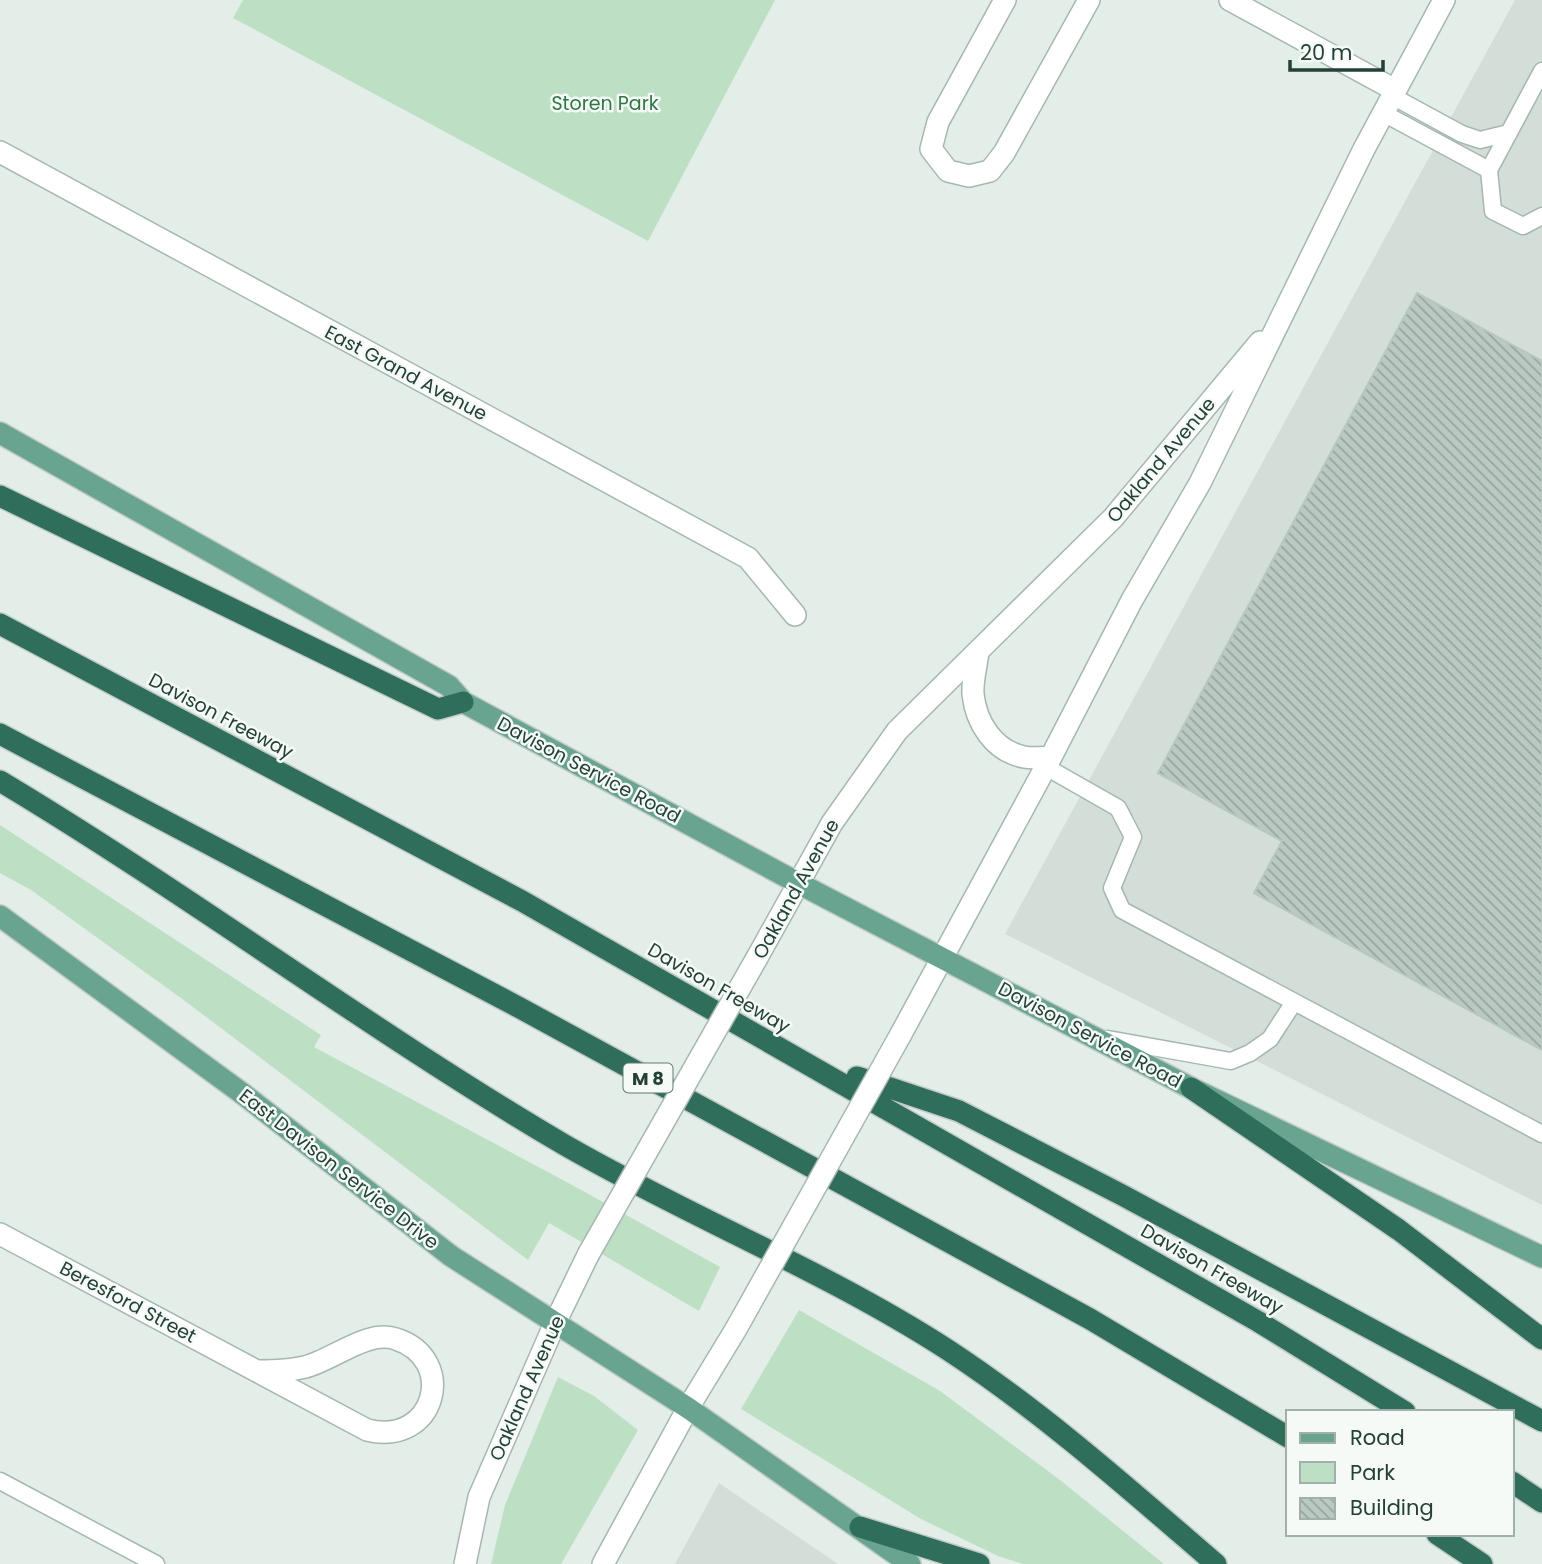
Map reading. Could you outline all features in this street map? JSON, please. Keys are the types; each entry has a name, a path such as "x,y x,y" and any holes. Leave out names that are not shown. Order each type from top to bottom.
{"highway":[{"path":"0,496 438,709 463,702"},
{"name":"Davison Freeway","path":"0,624 522,901 1259,1322 1402,1410"},
{"name":"M 8","path":"0,733 520,1008 1078,1312 1286,1436"},
{"path":"0,781 565,1145 891,1316 948,1350 1074,1442 1216,1564"},
{"path":"793,1056 959,1111 1122,1195 1542,1421"},
{"path":"1191,1088 1399,1230 1542,1339"},
{"path":"1514,1483 1542,1503"},
{"path":"860,1527 979,1564"},
{"path":"1440,1536 1482,1564"}],"main road":[{"name":"Davison Service Road","path":"0,433 449,686 463,702 798,883 1191,1088"},
{"name":"East Davison Service Drive","path":"0,916 243,1094 451,1256 688,1408 910,1564"},
{"path":"1191,1088 1542,1258"}],"street":[{"path":"1005,0 938,122 932,149 948,171 969,176 990,171 1004,153 1089,0"},
{"path":"1230,0 1390,100"},
{"name":"Oakland Avenue","path":"603,1564 688,1408 736,1329 943,958 1049,762 1132,600 1200,483 1390,100 1444,0"},
{"name":"East Grand Avenue","path":"0,152 748,558 795,615"},
{"name":"Oakland Avenue","path":"465,1564 479,1497 555,1322 588,1255 839,812 897,731 1113,518 1282,316"},
{"path":"978,651 973,692 983,727 994,741 1009,752 1049,762"},
{"name":"Beresford Street","path":"0,1234 367,1430 383,1434 411,1426 423,1415 430,1403 432,1377 419,1352 386,1336 363,1341 306,1367 257,1371"}],"lane":[{"path":"1542,71 1489,170 1493,211 1523,226 1542,216"},
{"path":"1390,100 1479,140 1509,133"},
{"path":"1390,100 1489,170"},
{"path":"1049,762 1118,808 1133,837 1112,888 1122,911 1542,1134"},
{"path":"1093,1036 1231,1061 1250,1053 1270,1039 1294,1002"},
{"path":"0,1481 156,1564"}],"shaded area":[{"path":"1515,0 1542,0 1542,1205 1005,934"},
{"path":"719,1483 838,1564 675,1564"}],"green space":[{"name":"Storen Park","path":"243,0 775,0 648,241 233,18"},
{"path":"0,825 321,1035 314,1047 720,1267 699,1311 549,1223 528,1260 185,1001 31,890 0,873"},
{"path":"799,1310 940,1391 1060,1480 1164,1564 1023,1564 998,1556 921,1519 741,1409"},
{"path":"558,1377 594,1396 638,1430 561,1564 491,1564 505,1505"}],"building":[{"path":"1417,293 1542,361 1542,1050 1254,893 1282,841 1158,773"}]}
